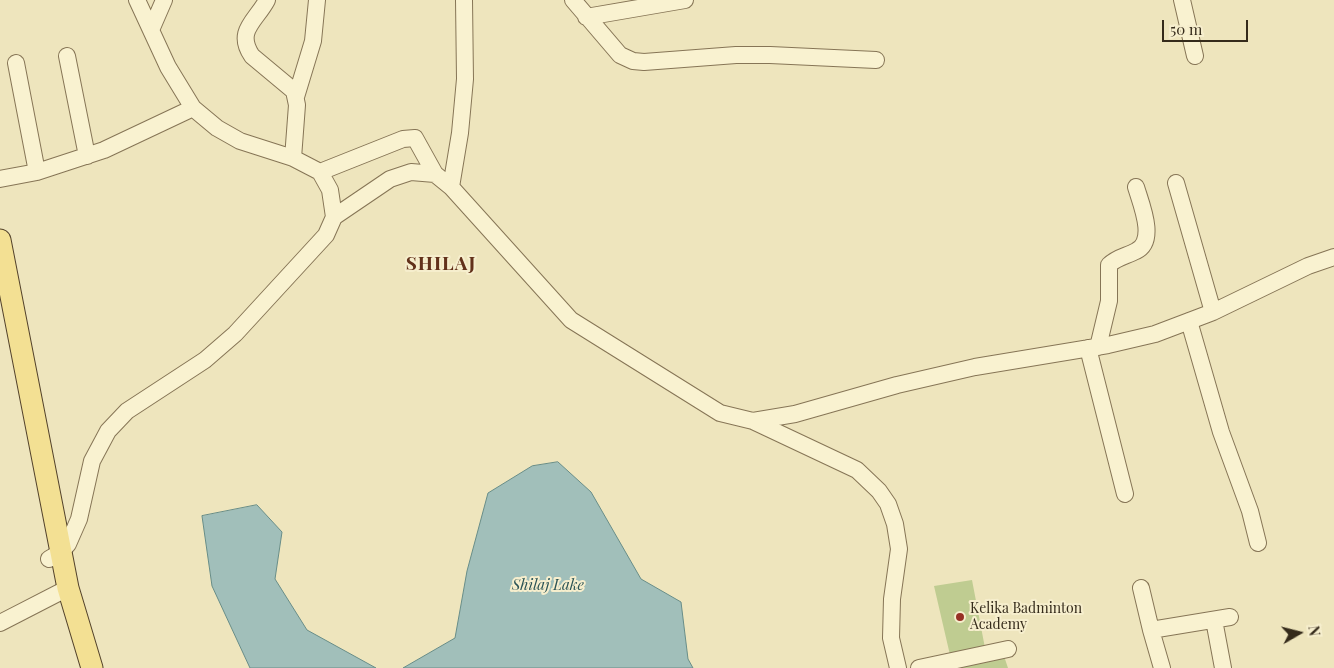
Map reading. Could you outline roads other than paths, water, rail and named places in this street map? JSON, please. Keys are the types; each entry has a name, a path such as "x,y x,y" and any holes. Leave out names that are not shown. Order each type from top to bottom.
{"main road":[{"path":"0,240 55,555"},
{"path":"0,316 79,668"},
{"path":"63,591 92,668"}],"street":[{"path":"137,0 168,67 193,108 217,128 240,141 293,158 320,172 330,190 334,217"},
{"path":"151,30 164,0"},
{"path":"267,0 248,27 247,48 252,56 290,86 296,97"},
{"path":"293,158 296,97 313,41 317,0"},
{"path":"452,187 465,79 464,0"},
{"path":"573,0 620,55 633,61 644,62 736,55 876,60"},
{"path":"586,17 685,0"},
{"path":"1182,0 1195,56"},
{"path":"67,56 87,156"},
{"path":"16,63 37,172"},
{"path":"0,179 37,172 104,150 193,108"},
{"path":"320,172 403,139 415,138 435,174 452,187 571,320 720,413 753,421 857,470 879,491 888,504 895,524 899,549 892,599 891,638 898,668"},
{"path":"55,555 68,544 79,519 92,461 108,431 127,410 205,360 235,334 326,235 334,217 390,179 411,172 435,174"},
{"path":"1176,183 1213,312"},
{"path":"1126,494 1093,348 1109,301 1109,265 1114,260 1143,248 1146,243 1146,225 1136,187"},
{"path":"753,421 795,414 897,385 975,367 1093,348 1155,334 1213,312 1300,270 1334,257"},
{"path":"1189,321 1221,432 1250,511 1258,543"},
{"path":"1141,588 1162,668"},
{"path":"0,623 63,591"},
{"path":"1151,630 1222,618 1223,668"},
{"path":"919,668 1008,649"}],"water":[{"name":"Shilaj Lake","path":"558,462 591,492 641,579 681,602 688,659 693,668 403,668 455,638 467,571 488,493 532,466"},
{"path":"257,505 282,532 275,579 307,630 376,668 250,668 212,586 202,516"}],"place":[{"name":"Kelika Badminton Academy","path":"960,617"}],"district":[{"name":"SHILAJ","path":"441,264"}]}
